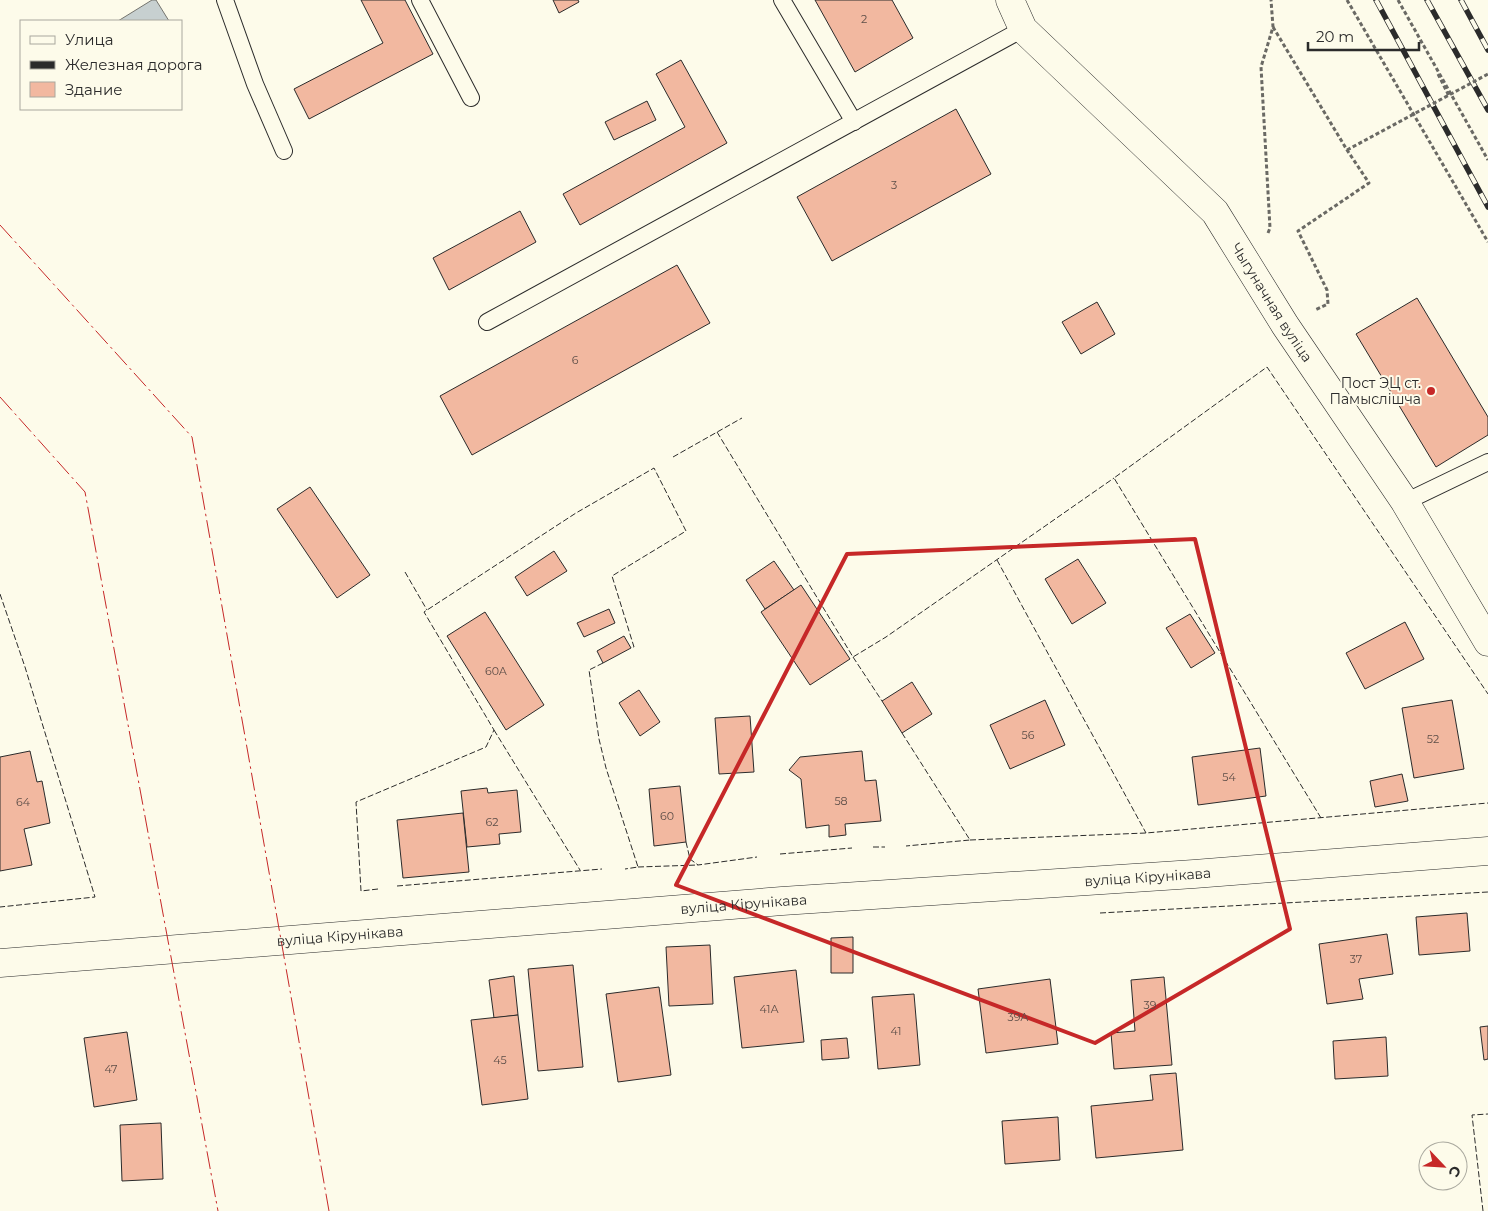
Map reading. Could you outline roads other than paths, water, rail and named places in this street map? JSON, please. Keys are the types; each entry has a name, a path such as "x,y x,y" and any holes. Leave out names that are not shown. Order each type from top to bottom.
{"street":[{"name":"Чыгуначная вуліца","path":"1010,0 1023,29 1215,212 1285,325 1405,502 1488,642"},
{"name":"вуліца Кірунікава","path":"0,963 782,901 1194,874 1488,851"}],"lane":[{"path":"225,0 255,84 284,151"},
{"path":"420,0 471,98"},
{"path":"782,0 854,122"},
{"path":"487,322 1023,29"},
{"path":"1405,502 1488,462"}],"railway":[{"path":"1376,0 1488,207"},
{"path":"1427,0 1488,110"},
{"path":"1461,0 1488,50"}],"place":[{"name":"Пост ЭЦ ст. Памыслішча","path":"1431,391"}]}
